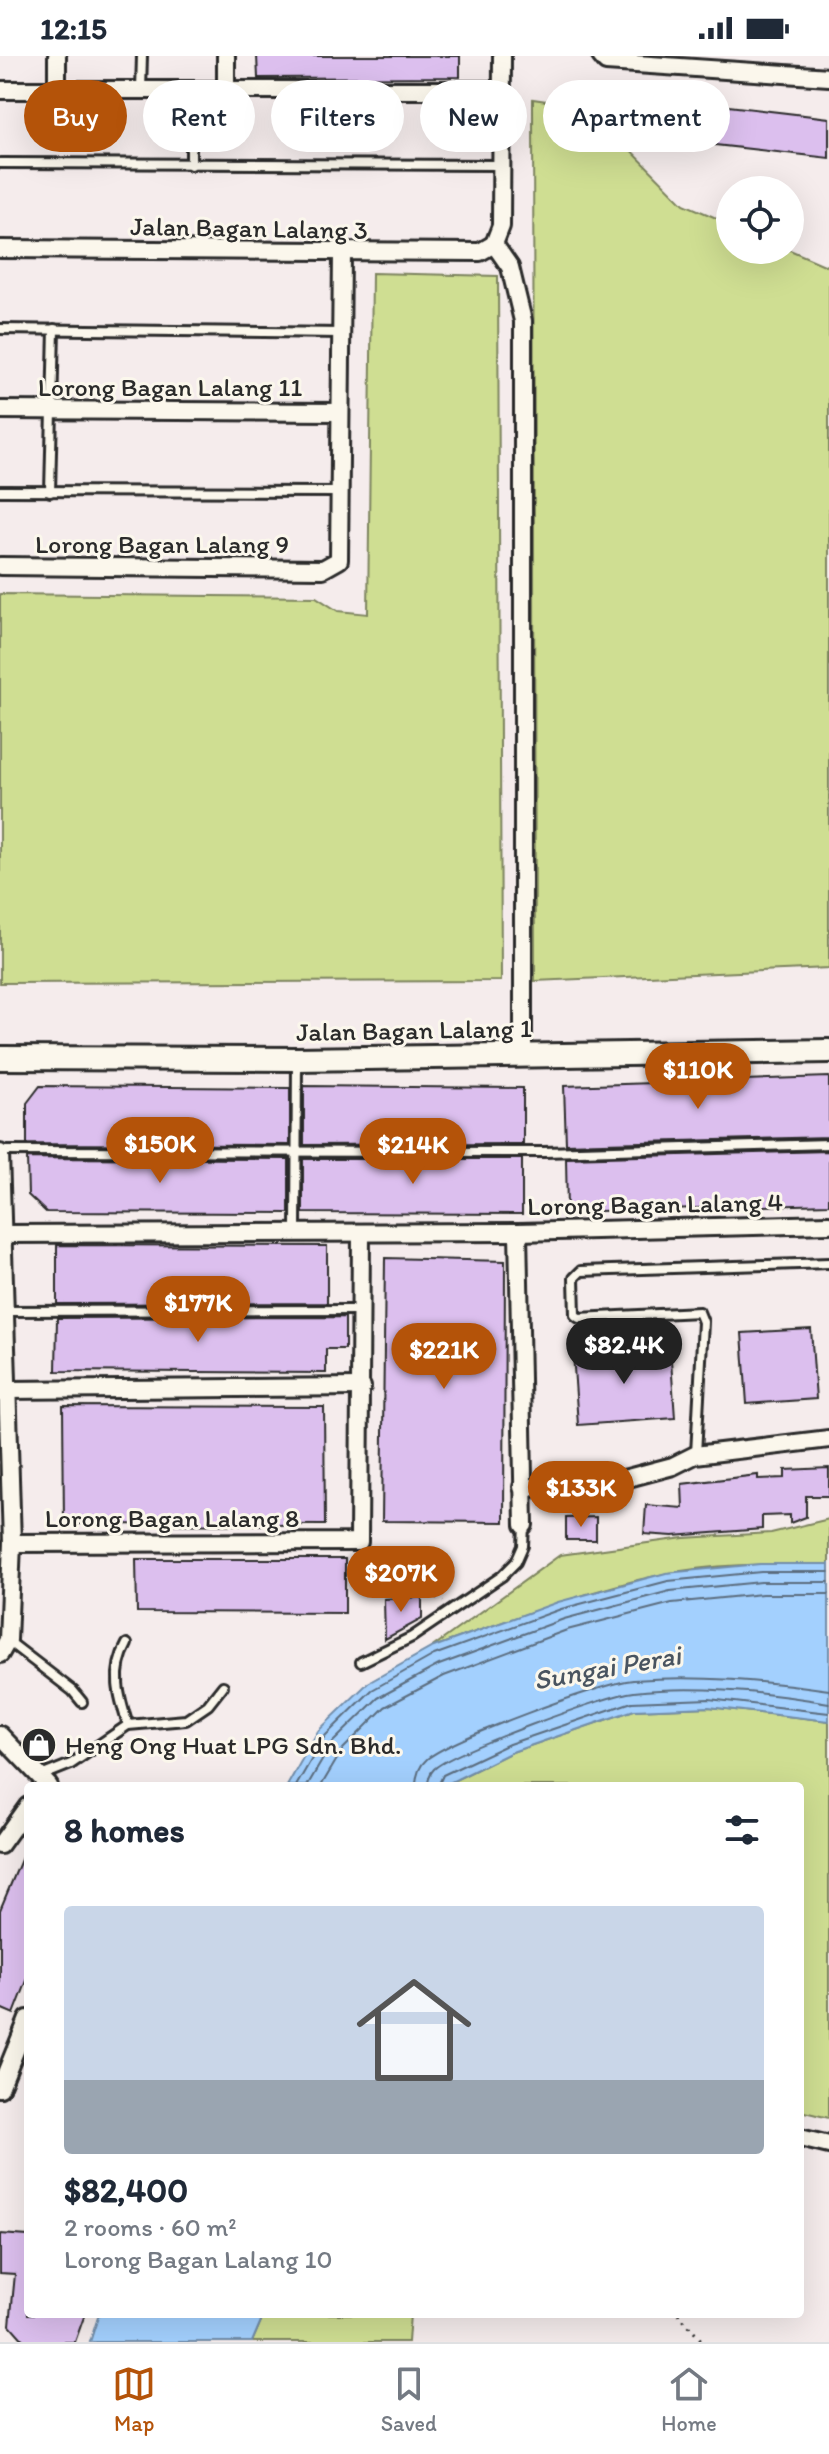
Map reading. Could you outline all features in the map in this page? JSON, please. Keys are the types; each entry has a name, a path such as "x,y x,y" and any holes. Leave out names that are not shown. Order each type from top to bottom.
{"main road":[{"name":"Jalan Bagan Lalang 1","path":"0,1058 297,1059 829,1051"}],"street":[{"path":"57,56 57,80"},
{"path":"226,56 226,80"},
{"path":"501,80 502,56"},
{"path":"601,56 606,62 829,77"},
{"path":"0,90 24,90"},
{"path":"127,90 141,90"},
{"path":"255,91 420,90"},
{"path":"501,152 501,226 494,244 510,267 523,321 523,1057"},
{"name":"Jalan Bagan Lalang 3","path":"0,249 342,254 480,252 494,244"},
{"path":"340,492 342,254"},
{"name":"Lorong Bagan Lalang 11","path":"0,410 339,412"},
{"name":"Lorong Bagan Lalang 9","path":"0,566 323,569 339,560 340,492"},
{"path":"0,1152 12,1543 4,1647"},
{"name":"Lorong Bagan Lalang 4","path":"2,1234 518,1232 829,1224"},
{"path":"518,1232 524,1525"},
{"path":"359,1542 361,1233"},
{"path":"5,1390 362,1387"},
{"path":"522,1487 553,1488 624,1479 673,1466 695,1455 829,1439"},
{"name":"Lorong Bagan Lalang 8","path":"12,1543 359,1542"},
{"path":"0,1735 41,1782"},
{"path":"0,1845 24,1812"},
{"path":"0,2088 24,2030"},
{"path":"804,2139 829,2145"}],"lane":[{"path":"141,90 142,56"},
{"path":"191,152 191,165"},
{"path":"0,163 501,165"},
{"path":"0,329 341,333"},
{"path":"50,492 54,329"},
{"path":"0,491 340,492"},
{"path":"296,1232 297,1059"},
{"path":"0,1152 544,1152 829,1144"},
{"path":"695,1455 703,1322 699,1312 579,1318 575,1315 574,1278 581,1271 829,1263"},
{"path":"3,1311 362,1310"},
{"path":"361,1662 412,1637 502,1576 516,1562 523,1546 524,1525"},
{"path":"127,1644 120,1657 117,1674 118,1692 128,1725"},
{"path":"4,1647 73,1691 82,1702"},
{"path":"44,1782 128,1725 186,1720 208,1705 223,1686"}],"path":[{"path":"359,1542 422,1590 452,1607"},
{"path":"682,2318 703,2342"}],"green space":[{"path":"533,99 543,100 543,152 633,152 684,204 716,218 716,264 804,264 804,256 829,267 829,968 535,981"},
{"path":"372,273 498,276 501,981 0,983 0,594 316,597 338,611 368,614"},
{"path":"829,1519 829,1564 725,1566 664,1574 575,1598 431,1648 560,1555 684,1538 771,1533"},
{"path":"709,1707 829,1721 829,2118 804,2112 804,1782 451,1782 512,1752 634,1710"},
{"path":"262,2318 410,2318 408,2342 252,2342"}],"water":[{"name":"Sungai Perai","path":"760,1564 829,1564 829,1721 709,1707 634,1710 512,1752 451,1782 289,1782 318,1731 368,1683 431,1648 558,1602 666,1573"},
{"path":"98,2318 262,2318 252,2342 90,2342"}],"building":[{"path":"257,56 460,56 460,77 258,78"},
{"path":"730,106 829,118 829,158 730,147"},
{"path":"829,1077 829,1137 566,1144 564,1086"},
{"path":"40,1086 290,1088 290,1145 27,1144 27,1103"},
{"path":"304,1086 523,1088 523,1144 304,1145"},
{"path":"829,1151 829,1204 567,1212 566,1158"},
{"path":"27,1158 289,1159 289,1213 46,1212 28,1195"},
{"path":"303,1159 522,1159 522,1214 303,1213"},
{"path":"57,1245 327,1246 327,1303 57,1304"},
{"path":"385,1258 505,1261 504,1522 382,1521"},
{"path":"345,1317 345,1349 326,1349 326,1373 56,1371 57,1318"},
{"path":"811,1329 816,1399 747,1404 742,1333"},
{"path":"670,1346 675,1418 578,1425 573,1353"},
{"path":"63,1406 324,1407 325,1525 64,1524"},
{"path":"829,1468 829,1496 806,1496 806,1517 790,1523 790,1515 762,1516 762,1529 673,1536 644,1534 646,1505 683,1508 682,1484 758,1475 758,1479 785,1478 785,1470"},
{"path":"596,1517 596,1540 566,1540 566,1518"},
{"path":"136,1559 345,1559 345,1613 137,1612"},
{"path":"422,1597 422,1619 385,1639 384,1599"},
{"path":"24,1853 24,1988 14,2014 0,2008 0,1910"},
{"path":"0,2234 24,2236 24,2318 84,2318 75,2342 25,2342 10,2325 15,2274 0,2273"}],"place":[{"name":"Heng Ong Huat LPG Sdn. Bhd.","path":"39,1745"}]}
